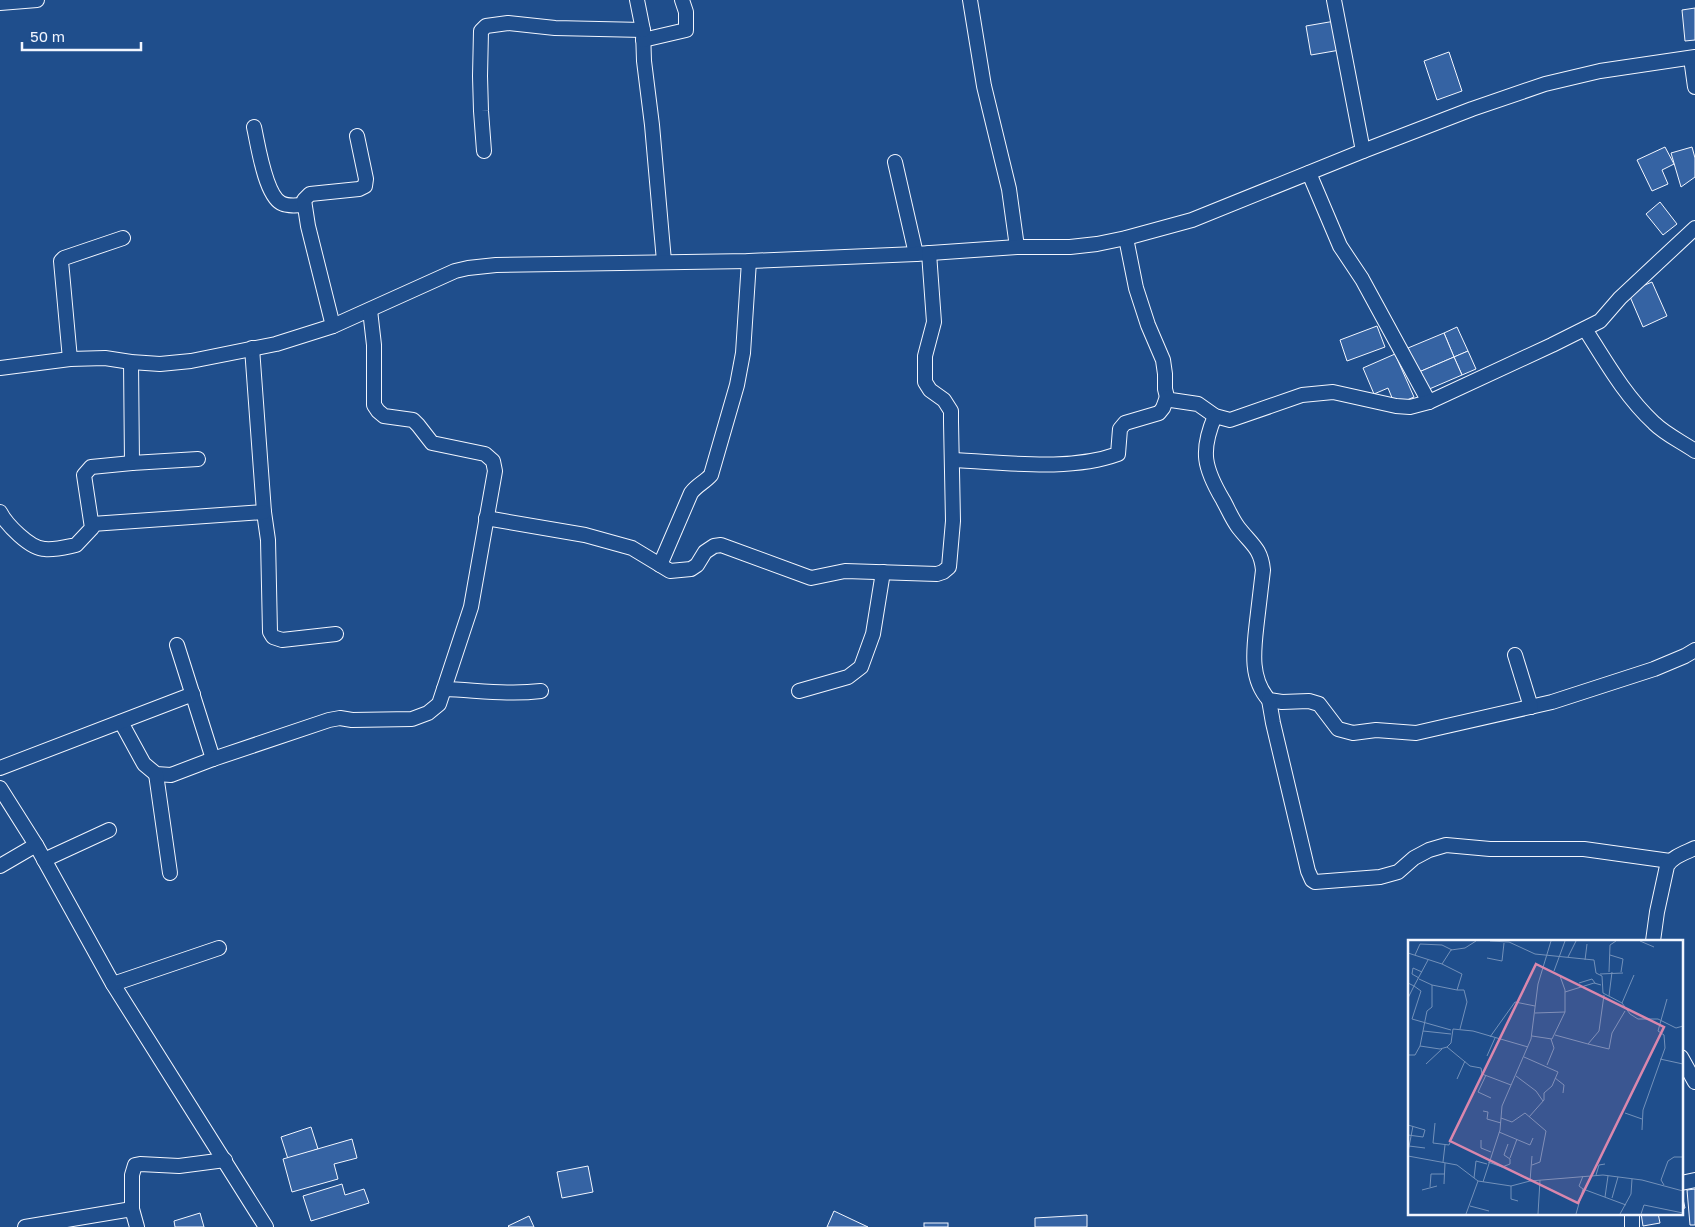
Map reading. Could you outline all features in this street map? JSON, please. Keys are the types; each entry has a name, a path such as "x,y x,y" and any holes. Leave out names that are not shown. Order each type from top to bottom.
{"street":[{"path":"0,3 37,0"},
{"path":"637,0 643,35 664,261"},
{"path":"484,151 480,111 480,76 481,31 486,26 508,22 643,35 686,30 686,12 682,0"},
{"path":"970,0 984,86 1009,189 1017,247"},
{"path":"1334,0 1363,151"},
{"path":"0,368 70,359 105,358 160,364 191,361 283,342 333,326 455,271 468,268 496,265 749,261 923,254 1017,247 1070,247 1126,238 1192,220 1472,109 1545,84 1645,63 1693,58 1695,87"},
{"path":"254,127 262,169 273,196 286,206 304,205"},
{"path":"333,326 304,200 310,194 365,186 366,179 357,136"},
{"path":"486,518 585,535 632,548 670,571 691,569 697,566 705,552 714,546 722,545 811,578 845,571 937,574 949,567 953,521 951,411 944,400 930,390 925,382 925,356 934,322 923,254 895,162"},
{"path":"1309,173 1340,246 1362,279 1429,402"},
{"path":"1126,238 1136,288 1148,326 1163,360 1167,396 1171,400 1198,404 1215,416 1230,420 1302,395 1333,392 1396,406 1410,407 1429,402 1600,321 1620,298 1695,228"},
{"path":"70,359 61,261 64,258 123,238"},
{"path":"660,565 691,492 711,475 737,385 743,353 749,261"},
{"path":"121,722 144,764 156,774 171,775 213,759 340,718 352,720 412,719 428,713 438,704 471,607 495,472 493,461 485,454 432,444 413,420 384,416 378,411 374,404 373,394 375,376 374,346 370,310"},
{"path":"1585,329 1614,375 1634,402 1655,424 1695,451"},
{"path":"252,348 264,512 268,540 270,632 274,637 282,640 336,634"},
{"path":"131,362 132,463"},
{"path":"952,460 1058,465 1110,457 1118,454 1120,429 1125,423 1159,413 1167,396"},
{"path":"1215,416 1206,441 1206,460 1210,477 1237,526 1262,558 1263,570 1254,654 1255,671 1263,693 1269,700 1308,871 1312,880 1315,882 1380,877 1398,872 1414,858 1429,850 1446,845 1490,849 1584,849 1670,861"},
{"path":"0,512 7,523 24,539 42,549 76,546 90,531 92,524 84,475 91,467 198,459"},
{"path":"92,524 264,512"},
{"path":"799,691 848,676 861,667 873,634 883,572"},
{"path":"177,645 213,759"},
{"path":"1269,700 1282,702 1309,701 1319,704 1338,728 1352,733 1376,730 1416,733 1552,702 1654,669 1695,650"},
{"path":"1515,655 1531,707"},
{"path":"444,689 484,690 520,694 541,691"},
{"path":"0,768 193,694"},
{"path":"156,774 170,873"},
{"path":"0,788 36,845 113,984 266,1227"},
{"path":"44,860 109,830"},
{"path":"0,866 36,845"},
{"path":"1653,940 1667,866 1676,856 1695,848"},
{"path":"113,984 218,948"},
{"path":"1682,1059 1695,1082"},
{"path":"136,1227 132,1209 132,1175 135,1165 179,1166 225,1160"},
{"path":"1682,1183 1695,1180"},
{"path":"25,1227 132,1209"},
{"path":"1632,1214 1632,1227"}],"building":[{"path":"1695,8 1695,40 1685,41 1682,10"},
{"path":"1335,21 1340,50 1311,55 1306,26"},
{"path":"1449,52 1462,91 1437,100 1424,61"},
{"path":"1665,147 1674,164 1662,170 1668,184 1652,191 1637,160"},
{"path":"1692,147 1695,158 1695,177 1681,187 1671,153"},
{"path":"1660,202 1677,224 1663,235 1646,214"},
{"path":"1652,282 1667,316 1643,327 1628,292"},
{"path":"1377,326 1385,347 1347,361 1340,340"},
{"path":"1457,327 1468,351 1454,357 1444,333"},
{"path":"1444,333 1454,357 1419,372 1408,348"},
{"path":"1468,351 1476,369 1462,375 1454,357"},
{"path":"1395,354 1414,397 1395,405 1388,388 1374,394 1363,368"},
{"path":"1454,357 1462,375 1427,390 1419,372"},
{"path":"311,1127 318,1149 288,1159 281,1137"},
{"path":"352,1139 357,1158 334,1164 338,1179 292,1192 283,1159"},
{"path":"588,1166 593,1192 562,1198 557,1172"},
{"path":"342,1184 345,1195 364,1189 369,1203 311,1221 303,1196"},
{"path":"1695,1189 1695,1225 1690,1225 1687,1190"},
{"path":"1682,1194 1685,1208 1682,1209"},
{"path":"834,1211 868,1227 827,1227"},
{"path":"200,1213 204,1227 175,1227 174,1221"},
{"path":"1641,1214 1658,1214 1660,1223 1643,1226"},
{"path":"1087,1215 1087,1227 1035,1227 1035,1218"},
{"path":"529,1216 534,1227 508,1226"},
{"path":"924,1223 948,1223 948,1227 924,1227"}]}
